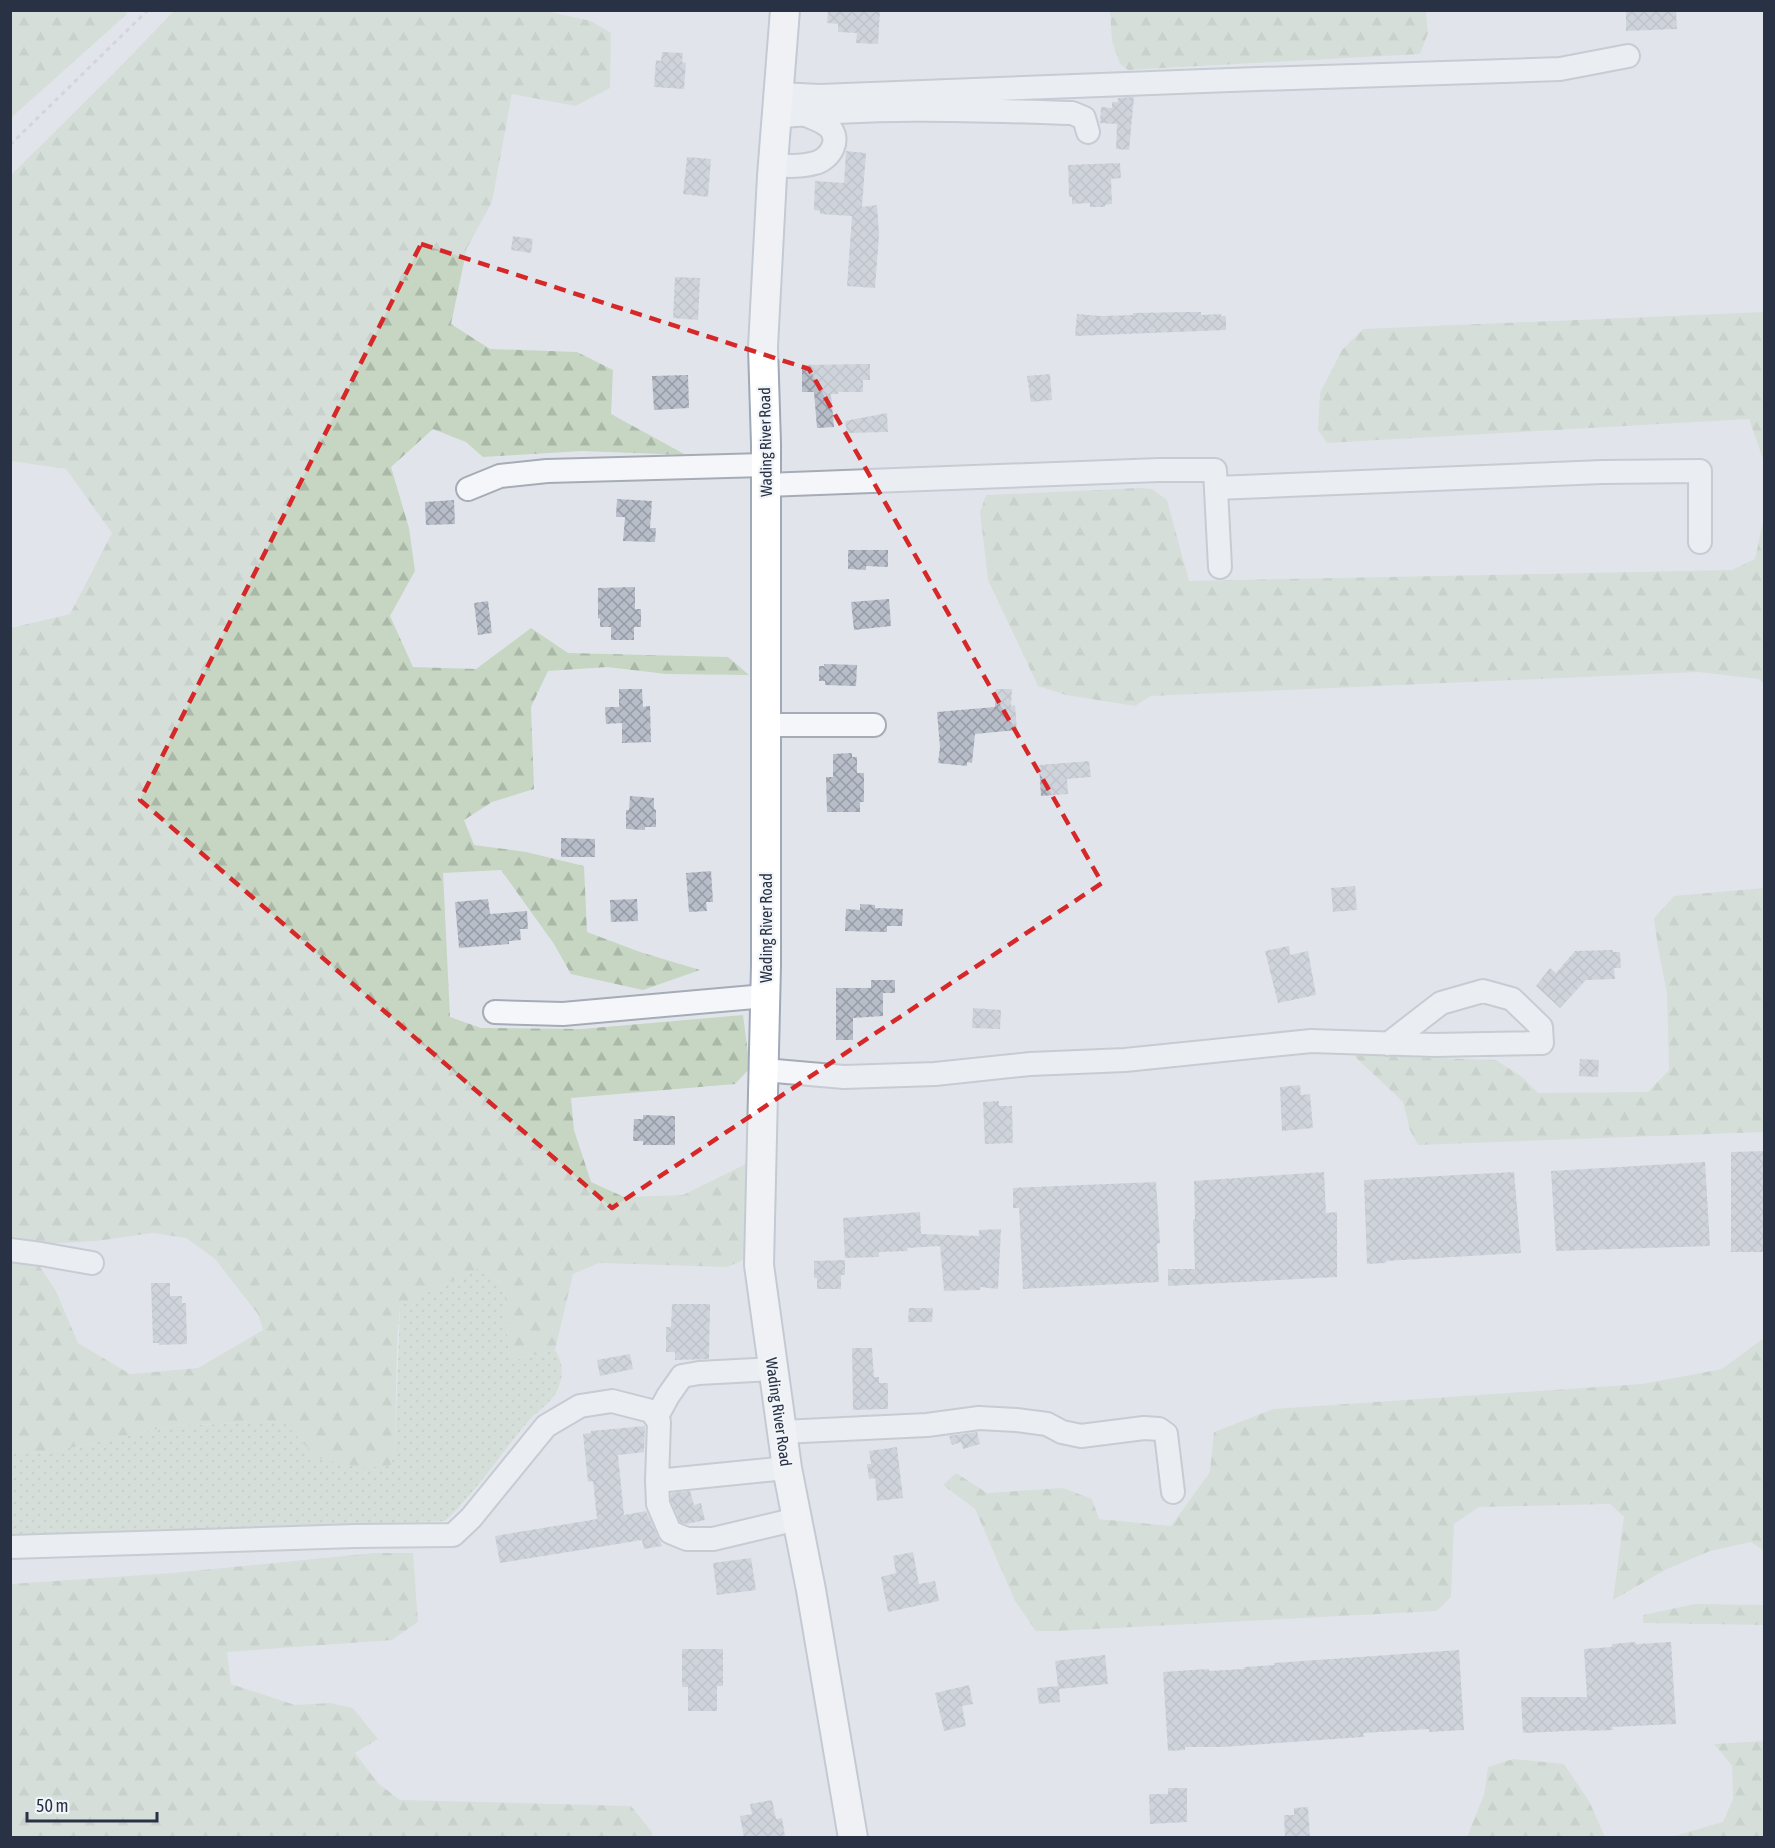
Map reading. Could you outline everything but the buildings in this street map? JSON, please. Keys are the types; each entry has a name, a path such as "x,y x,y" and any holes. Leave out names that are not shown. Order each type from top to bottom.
{"main road":[{"name":"Wading River Road","path":"785,10 787,108 773,165 763,347 766,475 765,996 759,1265 787,1468 811,1590 853,1838"}],"lane":[{"path":"787,108 820,96 1560,69 1628,56"},
{"path":"787,108 824,112 932,109 1072,113 1084,118 1088,132"},
{"path":"773,165 800,166 818,162 828,156 835,144 833,133 828,126 787,108"},
{"path":"468,489 500,476 547,471 766,475 1215,470 1220,567"},
{"path":"1216,488 1602,472 1700,471 1700,542"},
{"path":"766,725 874,724"},
{"path":"764,1070 844,1077 935,1074 1030,1064 1125,1060 1311,1041 1388,1044 1434,1045 1542,1043 1541,1027 1512,999 1483,991 1441,1003 1388,1044"},
{"path":"495,1012 563,1014 765,996"},
{"path":"10,1250 92,1263"},
{"path":"656,1418 682,1376 773,1369"},
{"path":"10,1547 453,1535 471,1518 546,1426 580,1406 612,1401 651,1411 659,1422 658,1503 670,1532 687,1539 713,1539 797,1519"},
{"path":"782,1432 927,1425 979,1418 1047,1424 1062,1432 1080,1436 1144,1428 1159,1429 1166,1434 1173,1492"},
{"path":"657,1481 787,1468"}],"path":[{"path":"10,145 148,10"}],"highlighted area":[{"path":"421,244 809,369 1102,883 612,1208 140,800"}],"green space":[{"path":"11,10 125,10 127,14 11,118"},
{"path":"541,10 591,21 611,33 610,88 575,106 512,94 492,202 467,248 451,324 490,349 577,352 613,370 611,414 686,455 582,451 483,457 466,442 433,429 391,467 409,528 415,571 390,616 413,667 476,669 531,628 568,653 728,657 749,675 666,674 607,667 548,671 531,707 534,789 492,802 464,820 474,845 526,852 584,866 587,932 640,952 700,970 643,990 571,974 554,944 501,870 443,873 450,1017 481,1028 582,1029 743,1015 750,1068 735,1084 571,1098 574,1130 591,1182 624,1197 683,1195 748,1163 750,1257 727,1267 599,1263 573,1274 555,1350 514,1360 509,1355 504,1286 481,1267 400,1306 395,1446 391,1465 365,1468 317,1458 283,1421 172,1426 46,1453 11,1451 11,1260 38,1264 56,1291 78,1343 130,1374 198,1368 263,1330 258,1314 215,1259 186,1238 153,1233 96,1241 45,1244 11,1241 11,628 70,614 112,533 66,469 11,461 11,175 174,11"},
{"path":"1110,11 1426,11 1428,33 1420,54 1128,70 1120,64 1112,41"},
{"path":"1764,312 1764,462 1749,419 1327,443 1318,430 1320,393 1342,350 1363,329"},
{"path":"1152,489 1167,500 1189,581 1732,570 1755,559 1764,517 1764,684 1759,679 1698,672 1151,696 1135,706 1066,695 1038,686 988,580 980,512 986,495"},
{"path":"1764,888 1764,1132 1418,1145 1410,1130 1403,1102 1353,1055 1496,1060 1522,1077 1538,1093 1648,1092 1669,1070 1667,994 1654,918 1674,896"},
{"path":"481,1267 504,1286 509,1355 515,1360 555,1350 560,1360 562,1374 553,1397 530,1419 478,1485 445,1521 10,1537 10,1451 46,1453 172,1426 283,1421 317,1458 391,1465 395,1446 400,1306"},
{"path":"1764,1338 1764,1551 1751,1542 1710,1551 1665,1570 1613,1600 1624,1517 1610,1504 1479,1507 1454,1524 1451,1597 1437,1611 1036,1631 1015,1601 975,1509 943,1485 956,1473 987,1493 1063,1488 1092,1499 1099,1519 1171,1526 1210,1472 1214,1432 1273,1409 1642,1384 1722,1369"},
{"path":"374,1553 413,1553 418,1622 392,1640 227,1652 231,1684 295,1705 330,1703 353,1708 378,1739 355,1753 378,1783 400,1800 631,1806 651,1831 653,1837 11,1837 11,1584 172,1573"},
{"path":"1695,1604 1764,1605 1764,1625 1643,1623 1643,1615"},
{"path":"1764,1741 1764,1837 1671,1837 1723,1822 1733,1799 1732,1766 1714,1744"},
{"path":"1513,1759 1564,1764 1589,1801 1605,1837 1467,1837 1484,1795 1488,1767"}]}
